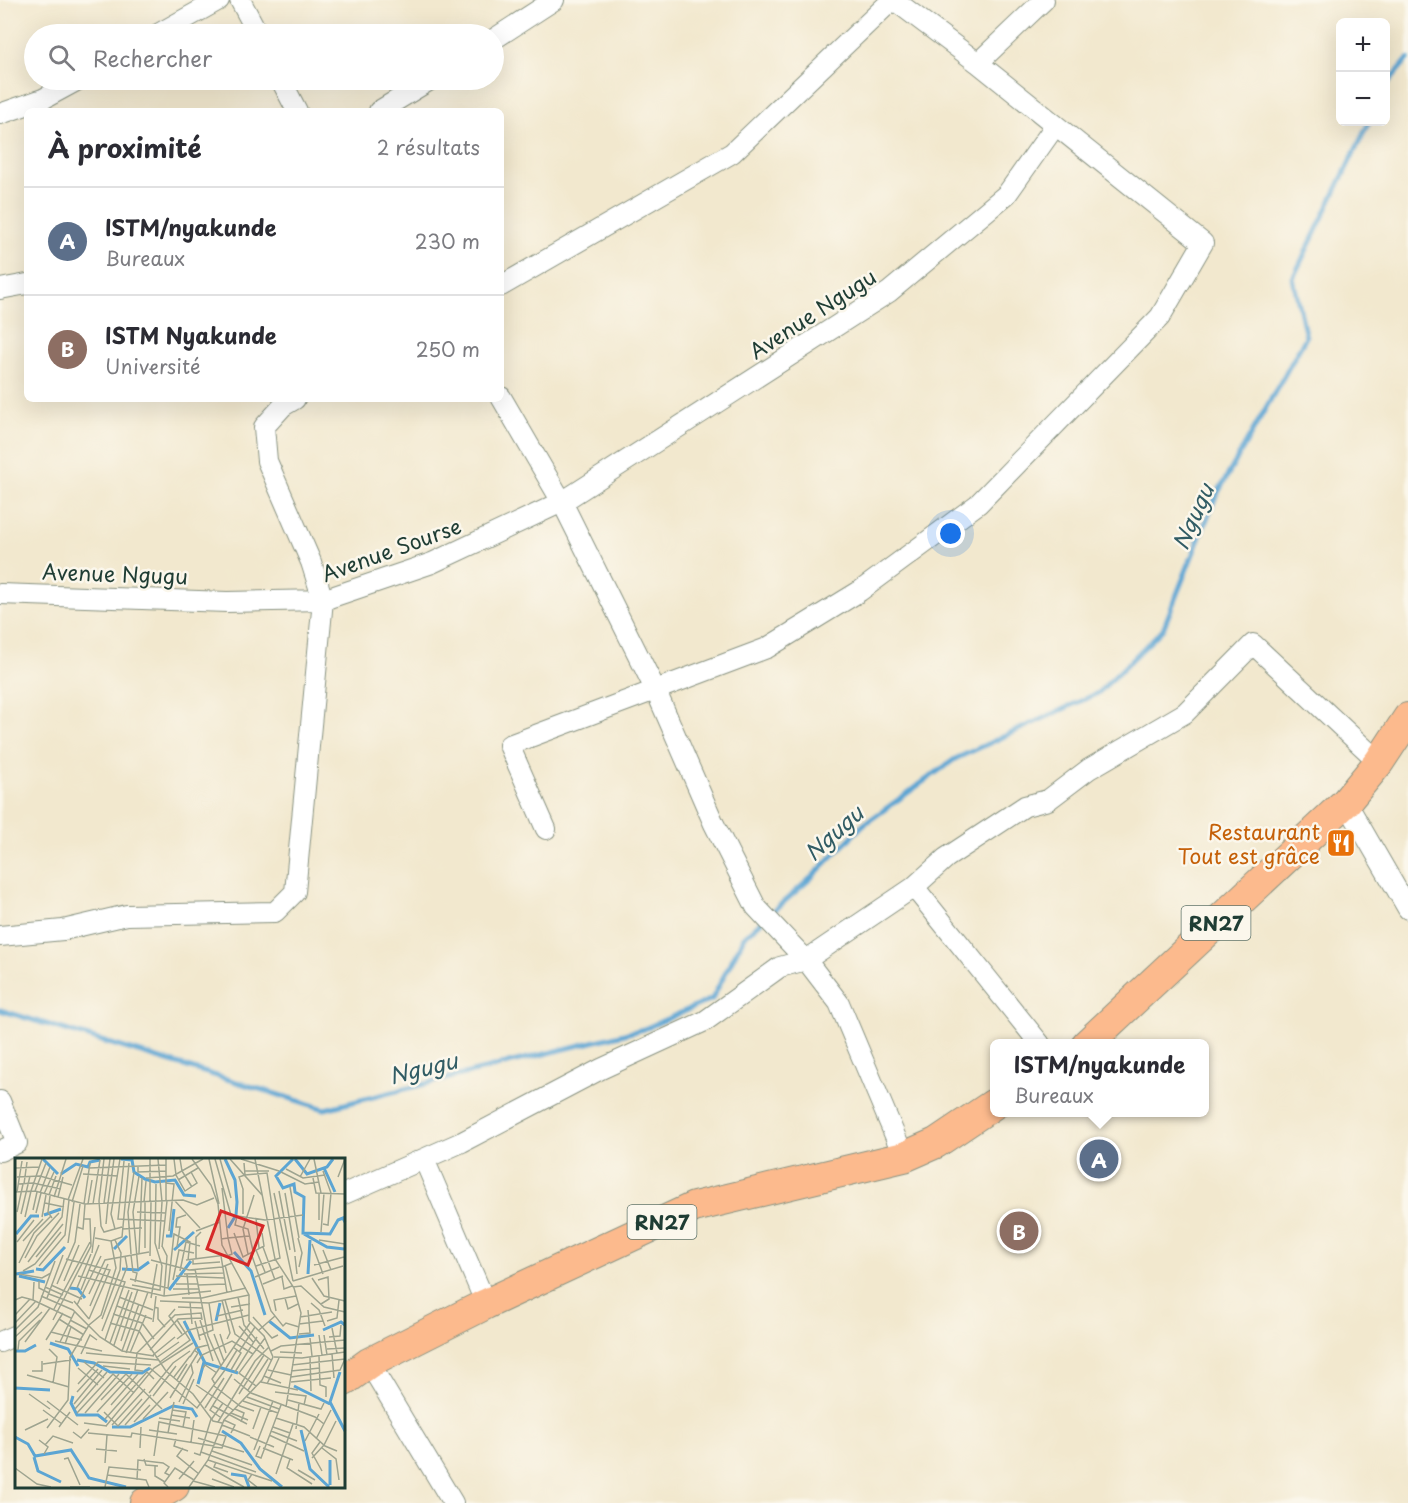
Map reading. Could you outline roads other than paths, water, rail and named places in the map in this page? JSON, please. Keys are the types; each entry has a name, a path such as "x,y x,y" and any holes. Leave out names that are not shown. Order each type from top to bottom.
{"main road":[{"name":"RN27","path":"1091,1039 1346,802 1380,762 1408,718"},
{"name":"RN27","path":"345,1380 369,1363 486,1304 694,1207 904,1157 936,1143 990,1107"},
{"path":"145,1503 171,1488"}],"street":[{"path":"176,24 219,0"},
{"path":"240,0 253,24"},
{"path":"504,32 554,0"},
{"path":"504,284 732,153 893,0 978,63 1203,243 1160,317 978,504 860,591 767,648 509,745 546,829"},
{"path":"978,63 1044,0"},
{"path":"0,114 43,99 60,90"},
{"path":"286,90 295,108"},
{"path":"384,108 414,90"},
{"name":"Avenue Ngugu","path":"562,502 889,292 1007,194 1055,126"},
{"path":"0,289 24,285"},
{"path":"0,936 63,930 128,915 275,912 296,892 323,600 311,562 267,461 264,427 283,406 290,402"},
{"path":"504,402 562,502 656,691 714,824 756,907 806,960 839,1003 904,1157"},
{"name":"Avenue Sourse","path":"227,602 323,600 432,563 562,502"},
{"name":"Avenue Ngugu","path":"0,594 227,602"},
{"path":"345,1194 462,1143 601,1069 705,1021 780,967 806,960 914,887 946,858 1025,806 1048,800 1089,769 1185,713 1253,644 1380,762"},
{"path":"1346,802 1408,909"},
{"path":"914,887 1036,1039"},
{"path":"0,1101 16,1143 0,1151"},
{"path":"424,1159 486,1304"},
{"path":"0,1342 15,1335"},
{"path":"369,1363 453,1503"}],"waterway":[{"name":"Ngugu","path":"1390,80 1408,59"},
{"name":"Ngugu","path":"770,914 811,878 863,825 955,759 1098,693 1163,629 1216,496 1306,337 1293,278 1367,126"},
{"name":"Ngugu","path":"0,1010 325,1109 644,1029 712,999 744,937 763,920"}],"place":[{"name":"Restaurant Tout est grâce","path":"1341,843"},
{"name":"ISTM/nyakunde","path":"1099,1159"},
{"name":"ISTM Nyakunde","path":"1019,1231"}]}
